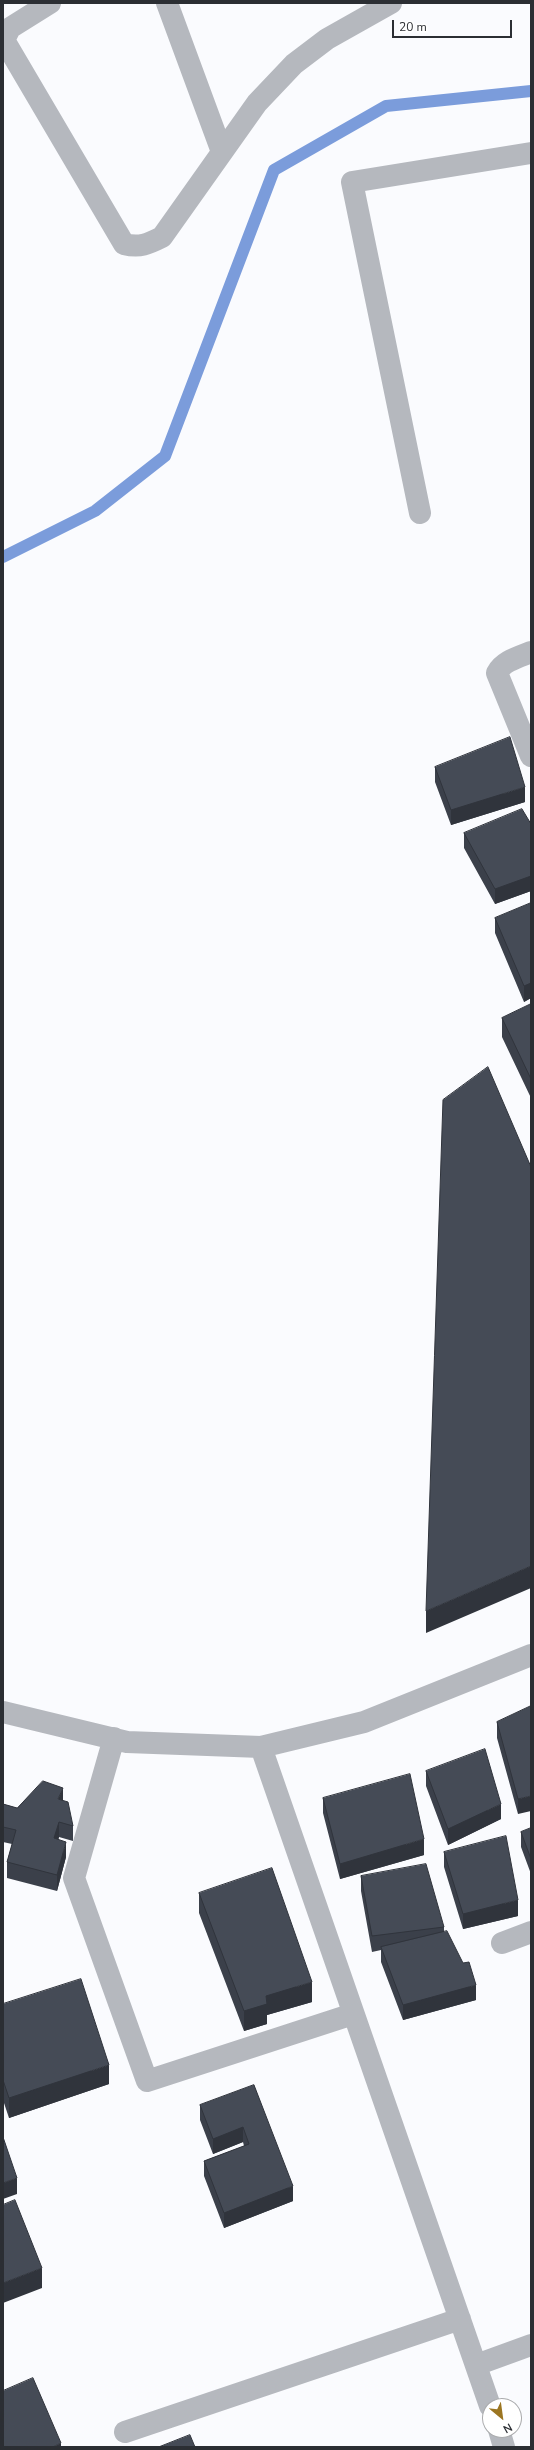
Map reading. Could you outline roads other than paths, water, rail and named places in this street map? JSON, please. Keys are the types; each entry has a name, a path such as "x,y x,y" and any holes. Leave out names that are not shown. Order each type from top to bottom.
{"street":[{"path":"50,3 10,28 4,40 124,244 136,247 147,245 162,237 257,103 294,64 327,39 391,3"},
{"path":"167,3 222,152"},
{"path":"420,513 352,182 531,153"},
{"path":"531,652 509,661 500,667 497,672 531,756"},
{"path":"3,1712 127,1742 261,1747 364,1722 531,1655"},
{"path":"114,1738 74,1878 147,2081 353,2014"},
{"path":"261,1747 487,2398"},
{"path":"502,1942 531,1932"},
{"path":"125,2432 460,2319"},
{"path":"476,2365 531,2345"}],"waterway":[{"path":"3,557 95,511 165,456 274,170 386,106 531,91"}]}
